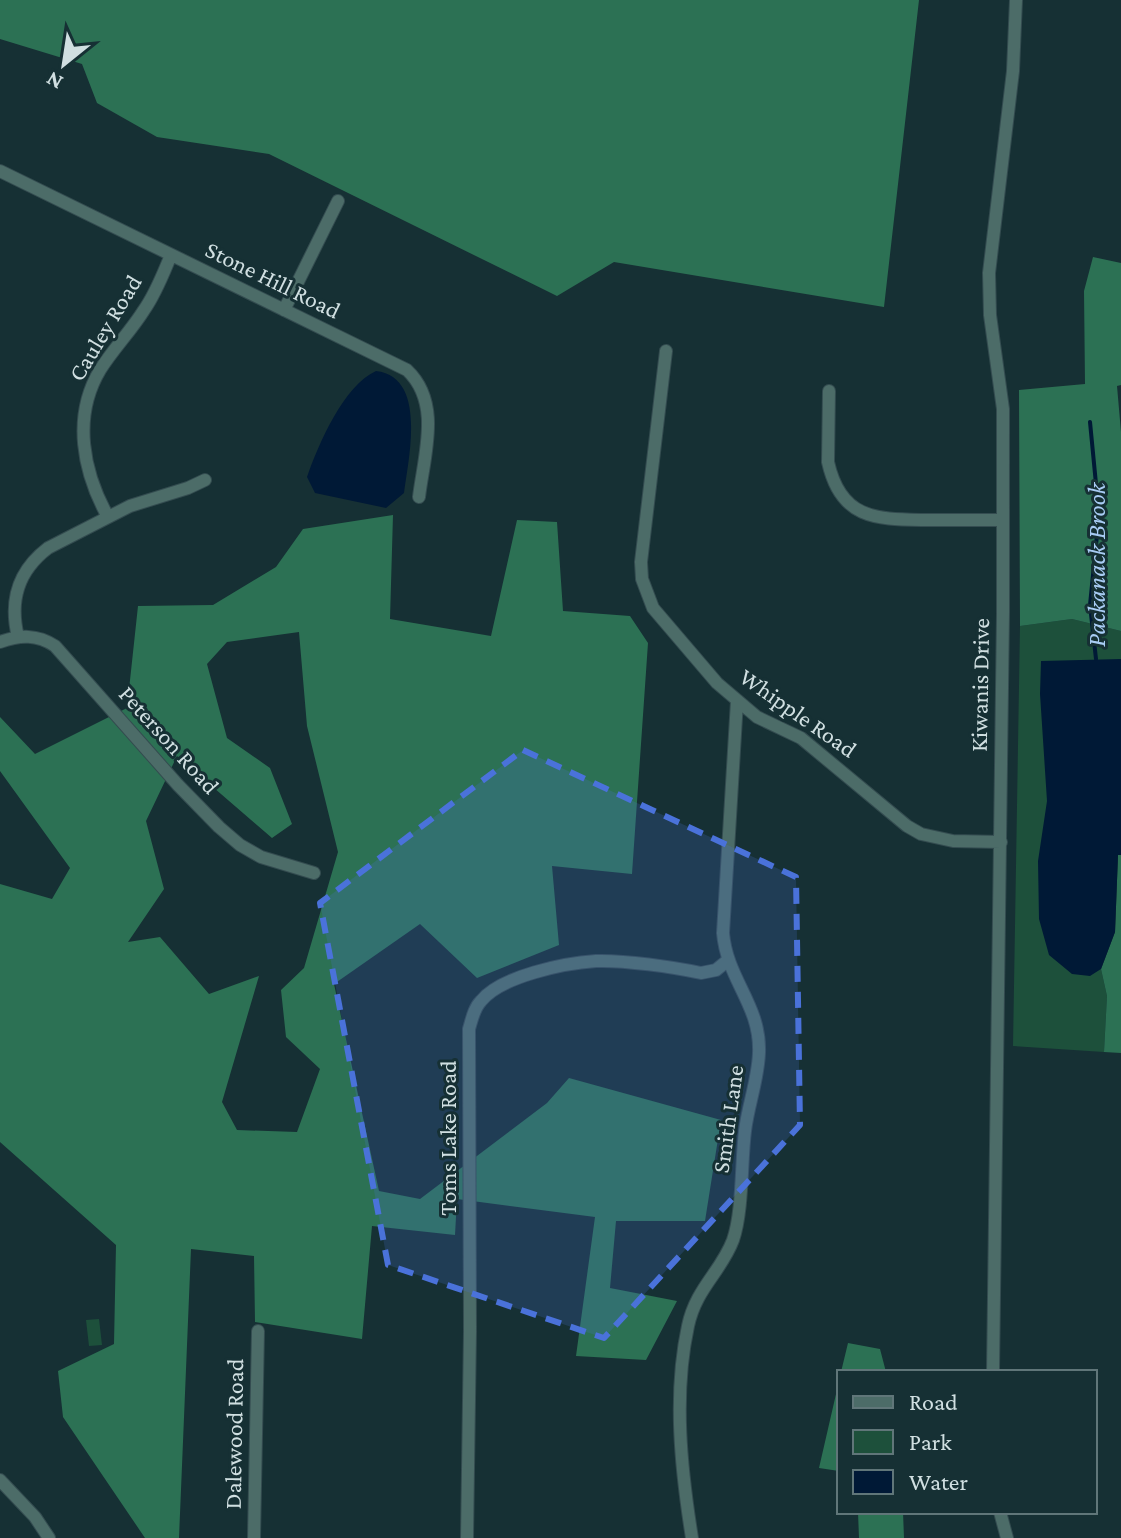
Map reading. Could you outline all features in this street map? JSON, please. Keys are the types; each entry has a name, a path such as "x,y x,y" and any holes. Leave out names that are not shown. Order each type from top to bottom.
{"street":[{"name":"Kiwanis Drive","path":"993,1370 1001,842 1003,409 989,286 1013,71 1016,0"},
{"name":"Stone Hill Road","path":"0,171 407,370 416,379 428,405 419,497"},
{"path":"284,310 338,201"},
{"name":"Cauley Road","path":"108,517 97,498 85,453 83,434 86,407 101,369 145,310 171,255"},
{"name":"Whipple Road","path":"666,351 641,562 642,579 653,608 717,683 737,701 757,717 801,738 907,826 921,834 953,841 1001,842"},
{"path":"829,391 828,462 836,488 856,510 883,519 1003,520"},
{"path":"18,637 13,609 20,581 48,548 130,506 205,480"},
{"name":"Peterson Road","path":"0,642 18,637 37,637 55,646 178,785 240,845 261,857 314,873"},
{"name":"Smith Lane","path":"692,1538 681,1450 684,1350 695,1301 727,1253 736,1227 745,1127 758,1072 759,1051 754,1013 727,961 723,933 737,701"},
{"name":"Toms Lake Road","path":"467,1538 469,1029 472,1016 479,1003 497,987 572,965 597,961 701,973 716,970 727,961"},
{"name":"Dalewood Road","path":"254,1538 258,1331"},
{"path":"0,1480 35,1517 49,1538"},
{"path":"1001,1514 1007,1538"}],"highlighted area":[{"path":"523,750 796,877 800,1125 604,1338 388,1265 320,903"}],"green space":[{"path":"0,0 919,0 884,307 614,262 557,296 269,154 157,137 97,103 82,64 0,39"},
{"path":"1093,257 1121,263 1121,385 1117,386 1121,432 1121,631 1072,619 1020,626 1019,390 1085,384 1084,291"},
{"path":"393,515 390,619 491,636 517,520 557,522 563,611 630,616 648,643 632,874 552,866 559,945 477,978 420,924 334,984 379,1191 420,1199 547,1103 569,1078 721,1120 705,1221 616,1221 610,1288 677,1301 646,1360 576,1356 595,1217 457,1199 455,1235 372,1226 362,1339 255,1322 254,1256 191,1249 179,1538 145,1538 63,1417 58,1371 114,1344 116,1245 0,1142 0,884 52,899 70,868 0,771 0,717 35,754 127,708 138,606 213,605 276,567 303,529","holes":["299,632 307,726 338,852 304,968 281,990 286,1037 320,1069 297,1132 237,1130 222,1102 259,976 209,994 160,937 128,942 164,889 146,821 177,756 272,838 292,824 270,768 227,738 207,664 227,642"]},
{"path":"1072,619 1121,631 1121,855 1118,855 1101,969 1107,996 1104,1052 1013,1046 1020,626"},
{"path":"1118,855 1121,855 1121,1053 1104,1052 1107,996 1101,969 1115,932"},
{"path":"99,1319 102,1345 89,1346 86,1320"},
{"path":"848,1343 880,1349 885,1370 841,1370"},
{"path":"837,1390 837,1471 819,1468"},
{"path":"858,1514 903,1514 904,1538 859,1538"}],"water":[{"path":"376,371 392,377 403,388 411,422 404,493 386,508 315,493 307,477 325,433 343,402 364,378"},
{"path":"1121,659 1121,855 1118,855 1115,932 1101,969 1090,976 1072,974 1049,955 1039,919 1038,861 1047,801 1040,694 1041,661"}],"waterway":[{"name":"Packanack Brook","path":"1090,422 1099,515 1090,605 1096,659"}]}
